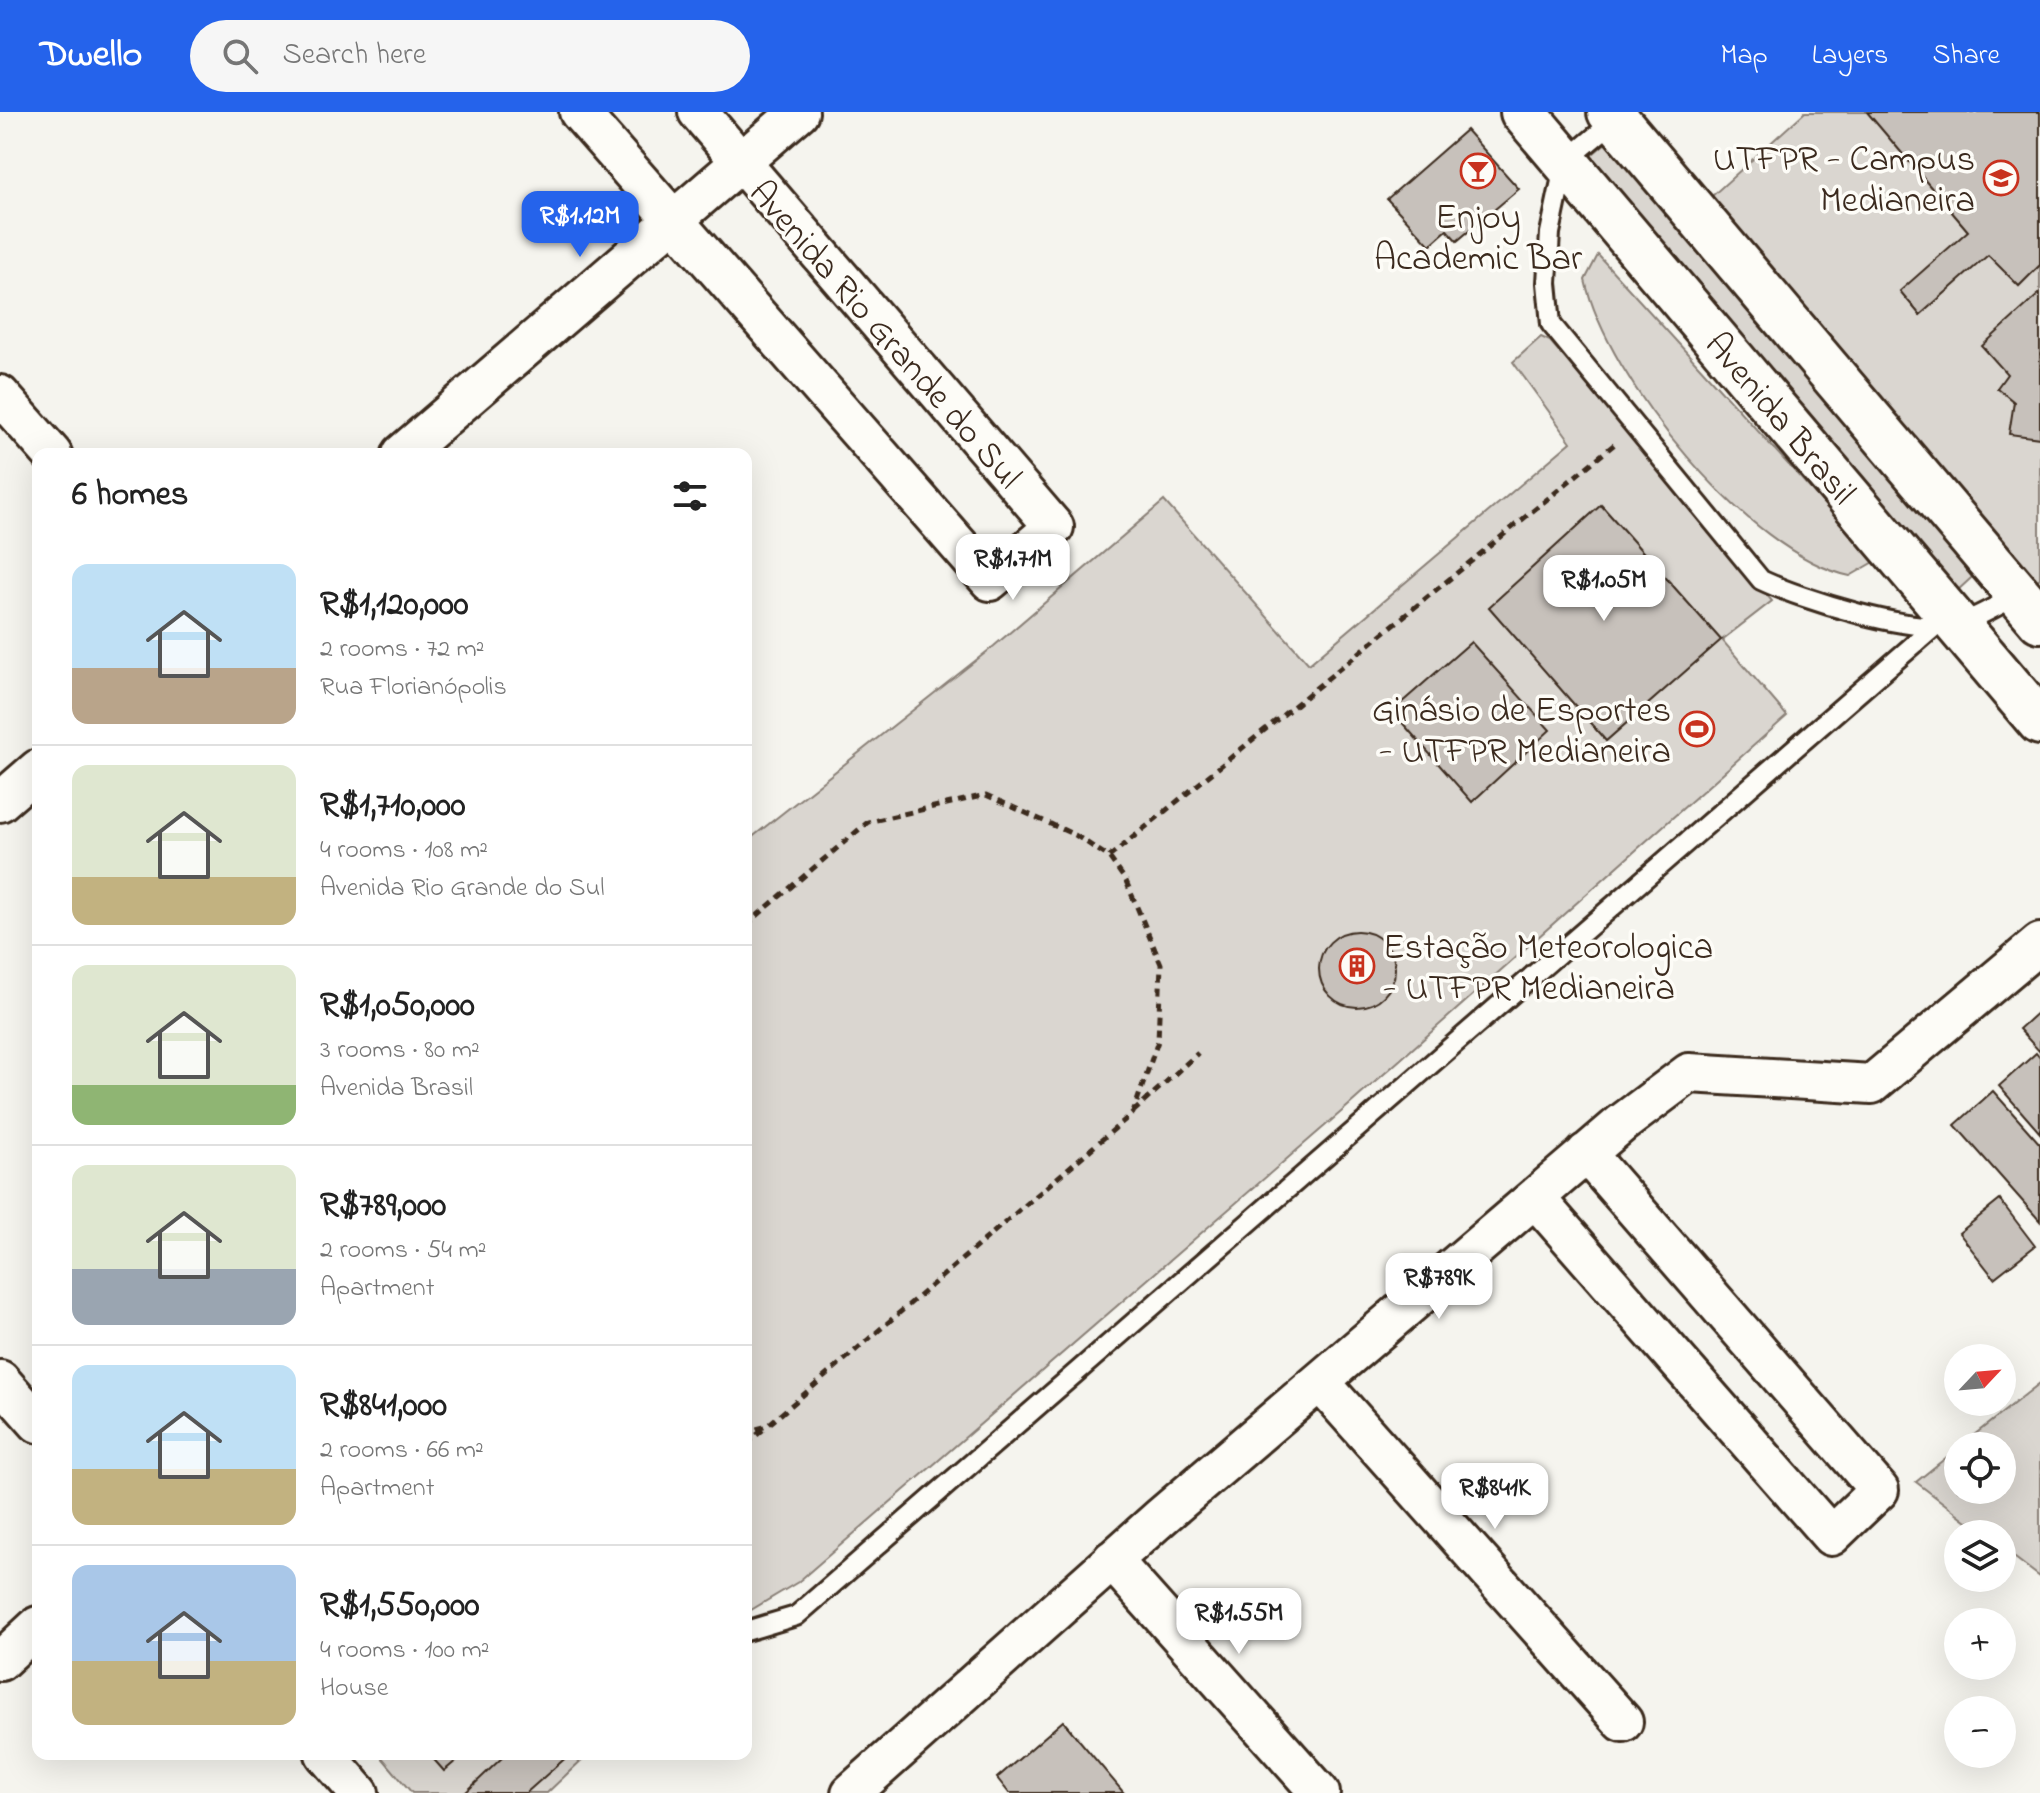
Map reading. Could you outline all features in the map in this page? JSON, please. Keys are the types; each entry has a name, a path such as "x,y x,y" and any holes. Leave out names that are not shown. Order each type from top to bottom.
{"street":[{"name":"Avenida Rio Grande do Sul","path":"579,112 990,581 1054,527 698,112"},
{"path":"409,448 799,112"},
{"name":"Avenida Brasil","path":"1523,112 1945,626 2040,722"},
{"name":"Avenida Brasil","path":"1613,116 2030,607"},
{"path":"0,395 47,448"},
{"path":"0,802 32,774"},
{"path":"851,1793 1112,1560 1586,1153 1689,1073 1872,1084 2040,943"},
{"path":"1536,1199 1831,1536 1879,1490 1586,1153"},
{"path":"0,1380 32,1416"},
{"path":"1320,1382 1623,1722"},
{"path":"1112,1560 1320,1793"},
{"path":"0,1661 32,1632"},
{"path":"330,1760 359,1793"}],"lane":[{"path":"1613,116 1565,162 1550,233 1547,283 1551,324 1761,580 1801,599 1945,626 2030,607"},
{"path":"752,1629 796,1616 1945,626"}],"path":[{"path":"1109,857 1636,427"},
{"path":"752,920 868,822 986,795 1075,835 1109,857 1137,900 1161,964 1158,1041 1133,1113"},
{"path":"752,1439 1133,1113 1198,1053"},
{"path":"752,1430 767,1426"}],"shaded area":[{"path":"1805,112 1867,112 1968,231 1901,292 1920,315 1988,255 2019,286 2040,265 2040,578 2019,595 1702,205"},
{"path":"1613,137 1982,568 1957,591 1588,158"},
{"path":"1598,255 1876,561 1850,576 1810,561 1769,534 1727,499 1688,457 1621,365 1599,320 1585,280"},
{"path":"1541,337 1550,341 1772,601 1722,640 1787,716 1348,1106 798,1582 752,1609 752,837 994,646 1164,501 1309,664 1571,442 1513,362","holes":["1602,506 1721,640 1606,741 1489,607","1471,643 1472,801 1392,711"]},
{"path":"2040,1383 2040,1577 2016,1559 2016,1520 1966,1520 1945,1504 2016,1504 2016,1432 1978,1432 1998,1416 2016,1416 2016,1402"},
{"path":"1944,1459 1944,1503 1916,1482"},
{"path":"384,1760 582,1760 547,1793 412,1793"}],"building":[{"path":"1867,112 2040,112 2040,265 2019,286 1988,255 1920,315 1900,291 1968,231"},
{"path":"1466,130 1519,189 1457,241 1447,230 1430,245 1387,199"},
{"path":"2040,293 2040,438 2009,434 2014,402 1997,388 2007,374 1982,346"},
{"path":"1601,505 1721,640 1606,741 1489,607"},
{"path":"1471,642 1550,730 1472,802 1392,711"},
{"name":"Estação Meteorologica - UTFPR Medianeira","path":"1357,931 1372,934 1384,942 1392,954 1395,969 1392,984 1384,996 1372,1004 1357,1007 1342,1004 1330,996 1322,984 1319,969 1322,954 1330,942 1342,934"},
{"path":"2040,1010 2040,1052 2019,1029"},
{"path":"2036,1053 2040,1058 2040,1133 1999,1086"},
{"path":"1993,1091 2040,1144 2040,1221 1955,1125"},
{"path":"2000,1200 2035,1246 1994,1278 1959,1233"},
{"path":"1063,1721 1124,1793 1009,1793 997,1778"},
{"path":"434,1760 457,1760 444,1771"},
{"path":"500,1760 563,1760 526,1793 465,1793"}],"place":[{"name":"Enjoy Academic Bar","path":"1478,171"},
{"name":"UTFPR - Campus Medianeira","path":"2001,178"},
{"name":"Ginásio de Esportes - UTFPR Medianeira","path":"1697,729"},
{"name":"Estação Meteorologica - UTFPR Medianeira","path":"1357,966"}]}
